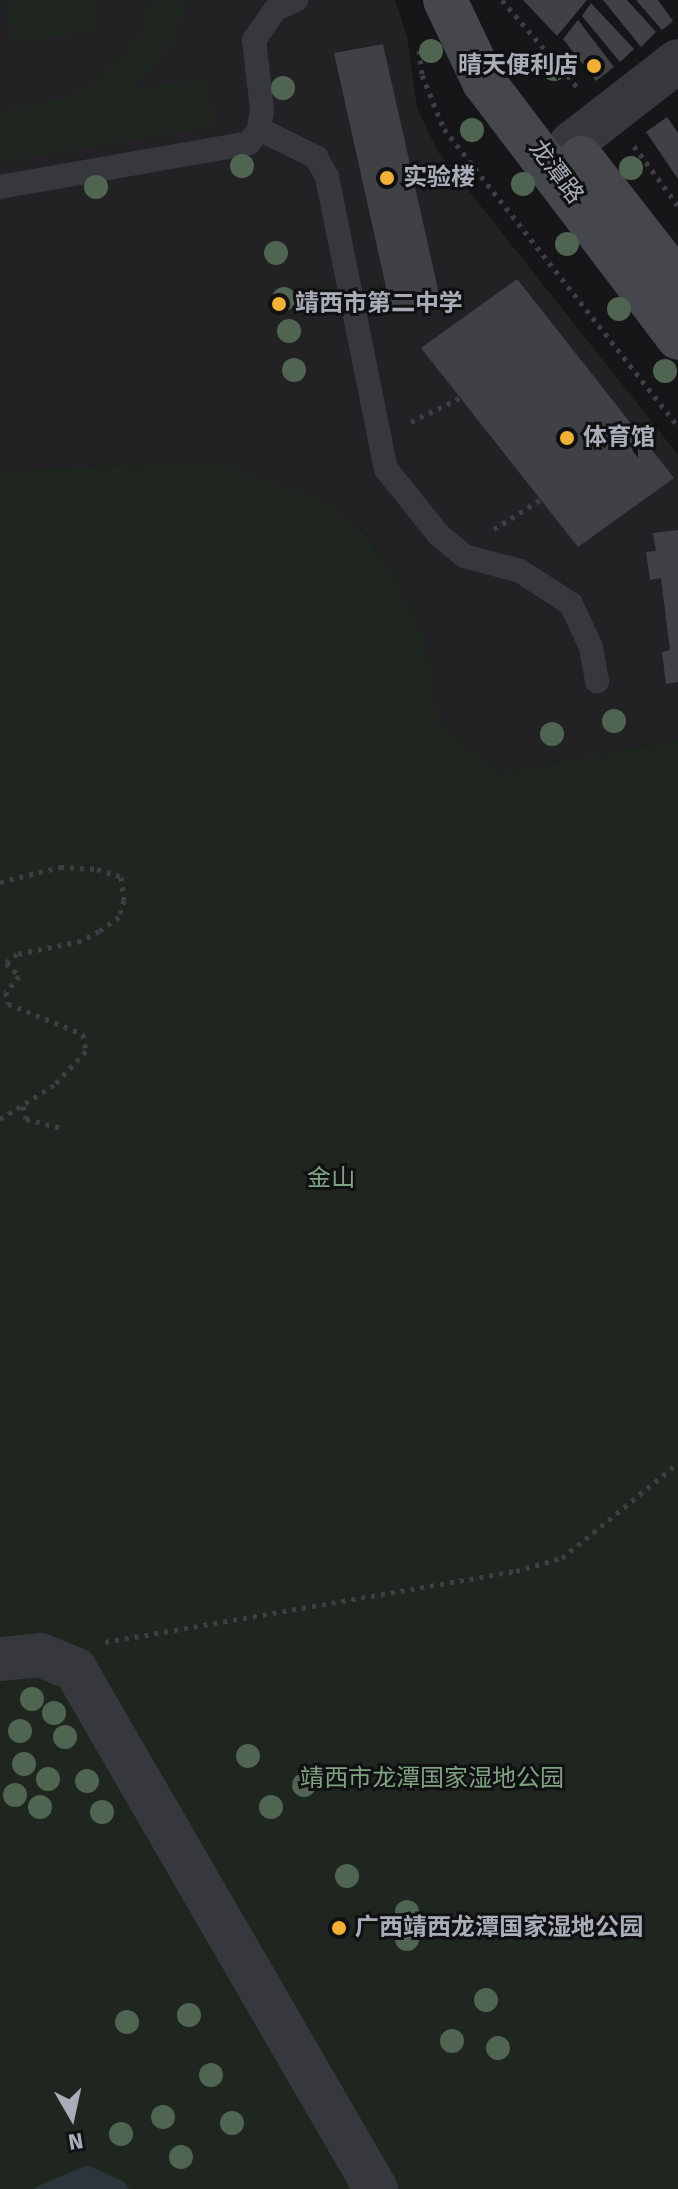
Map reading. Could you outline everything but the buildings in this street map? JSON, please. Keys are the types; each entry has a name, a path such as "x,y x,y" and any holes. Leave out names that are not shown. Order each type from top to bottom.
{"main road":[{"name":"龙潭路","path":"445,0 484,82 678,338"},
{"name":"龙潭路","path":"473,0 507,69 571,144 678,282"}],"street":[{"path":"571,144 678,61"},
{"path":"0,1659 40,1655 68,1661 98,1704 376,2189"}],"lane":[{"path":"0,187 249,143 259,129 254,40 276,9 296,0"},
{"path":"259,129 316,157 327,177 386,469 438,534 464,556 520,571 571,604 591,647 597,681"}],"path":[{"path":"502,0 606,115 678,206"},
{"path":"417,41 422,75 444,129 678,426"},
{"path":"426,418 460,398"},
{"path":"499,525 540,500"},
{"path":"0,882 60,867 97,869 121,877 124,900 119,917 81,941 17,954 6,963 19,976 6,992 8,1004 83,1034 86,1051 54,1085 0,1119"},
{"path":"23,1106 26,1119 62,1128"},
{"path":"68,1661 112,1640 516,1571 562,1558 678,1463"}],"shaded area":[{"name":"靖西市第二中学","path":"0,0 395,0 407,36 417,108 438,152 678,455 678,740 501,772 438,723 423,630 394,571 361,529 211,461 0,471"},
{"path":"87,2165 123,2181 129,2189 32,2189"}],"green space":[{"path":"5,0 95,0 100,30 12,43"},
{"path":"151,0 188,0 169,48 132,90 207,78 216,126 0,162 0,112 65,98 94,82 138,36"},
{"path":"211,461 319,498 361,530 394,571 423,630 439,723 501,772 678,740 678,2189 0,2189 0,471"}],"place":[{"name":"晴天便利店","path":"594,66"},
{"name":"实验楼","path":"387,178"},
{"name":"靖西市第二中学","path":"279,304"},
{"name":"体育馆","path":"567,438"},
{"name":"广西靖西龙潭国家湿地公园","path":"339,1928"}],"park label":[{"name":"金山","path":"331,1179"},
{"name":"靖西市龙潭国家湿地公园","path":"432,1779"}]}
